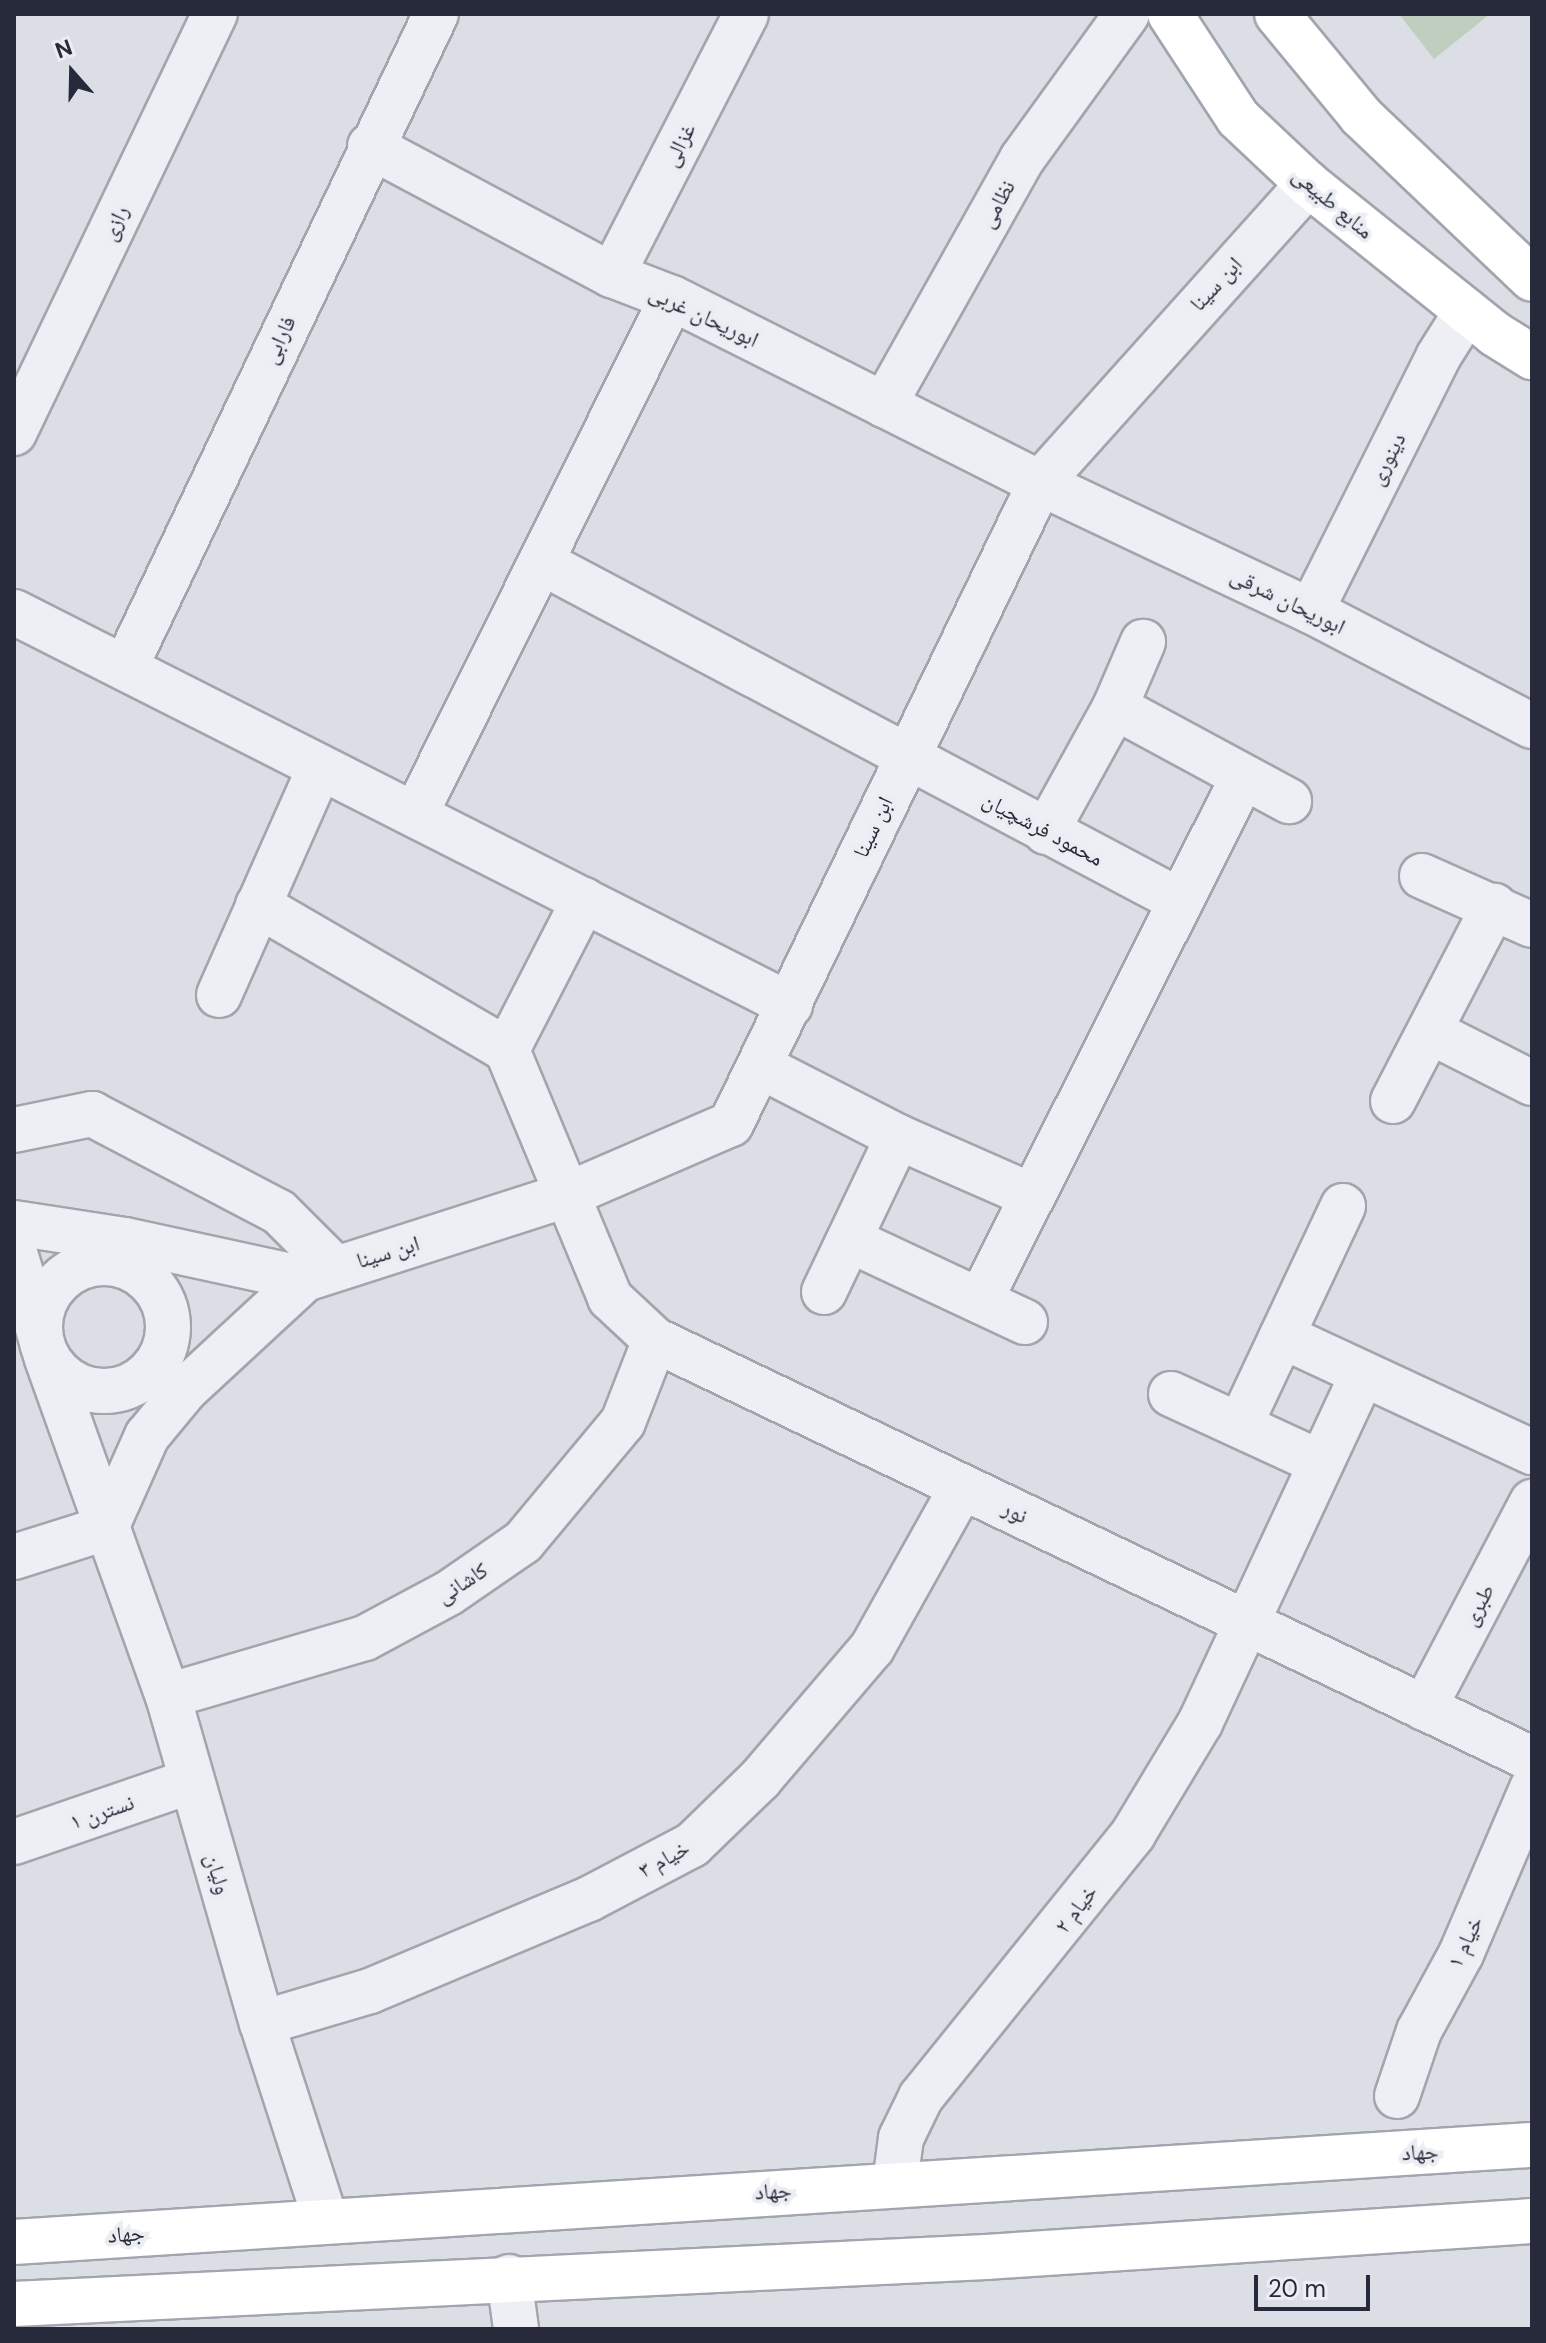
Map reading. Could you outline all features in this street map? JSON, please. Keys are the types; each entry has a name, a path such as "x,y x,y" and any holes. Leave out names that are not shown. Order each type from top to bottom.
{"main road":[{"name":"منابع طبیعی","path":"1170,14 1238,118 1308,184 1467,311 1532,357"},
{"path":"1277,14 1361,116 1532,279"},
{"name":"جهاد","path":"14,2242 895,2183 1532,2145"},
{"path":"14,2304 509,2277 986,2257 1532,2221"}],"street":[{"name":"رازی","path":"14,433 215,14"},
{"name":"فارابی","path":"125,668 370,146 436,14"},
{"name":"غزالی","path":"612,275 746,14"},
{"name":"نظامی","path":"884,405 1022,159 1127,14"},
{"name":"ابوریحان غربی","path":"370,146 612,275 672,298 1040,483"},
{"name":"ابن سینا","path":"320,1274 569,1194 731,1124 1040,483 1308,184"},
{"path":"415,815 543,563 672,298"},
{"name":"دینوری","path":"1311,611 1438,357 1467,311"},
{"name":"ابوریحان شرقی","path":"1040,483 1311,611 1532,726"},
{"name":"محمود فرشچیان","path":"543,563 1180,901"},
{"path":"14,612 790,1005"},
{"path":"1046,832 1115,707 1143,642"},
{"path":"1115,707 1289,801"},
{"path":"219,995 320,767"},
{"path":"980,1301 1030,1195 1243,777"},
{"path":"1393,1101 1433,1033 1513,916 1422,876"},
{"path":"258,905 507,1050 584,900"},
{"path":"1433,1033 1532,1083"},
{"name":"نور","path":"507,1050 610,1298 655,1340 1532,1759"},
{"path":"760,1066 898,1137 1030,1195"},
{"path":"14,1130 92,1114 279,1212 320,1274"},
{"path":"824,1292 852,1241 898,1137"},
{"path":"1240,1425 1343,1206"},
{"path":"14,1223 123,1252 320,1274"},
{"path":"852,1241 1025,1322"},
{"name":"ولیان","path":"14,1250 45,1353 168,1696 262,2023 326,2221"},
{"path":"123,1252 60,1280 43,1308 45,1353 67,1380 98,1392 139,1381 170,1378 320,1274"},
{"path":"14,1557 106,1528 170,1378 169,1328 165,1306 155,1287 123,1252"},
{"path":"1282,1336 1532,1452"},
{"name":"کاشانی","path":"168,1696 365,1638 449,1593 523,1542 623,1422 655,1340"},
{"name":"خیام ۲","path":"895,2183 901,2138 921,2097 1133,1834 1200,1723 1363,1374"},
{"path":"1171,1394 1321,1463"},
{"name":"خیام ۳","path":"262,2023 370,1991 589,1899 692,1845 760,1779 872,1648 962,1487"},
{"name":"طبری","path":"1424,1708 1532,1502"},
{"name":"نسترن ۱","path":"14,1842 191,1781"},
{"name":"خیام ۱","path":"1397,2096 1419,2031 1461,1954 1532,1788"},
{"path":"509,2277 516,2329"}],"green space":[{"path":"1399,14 1490,14 1434,59"}]}
